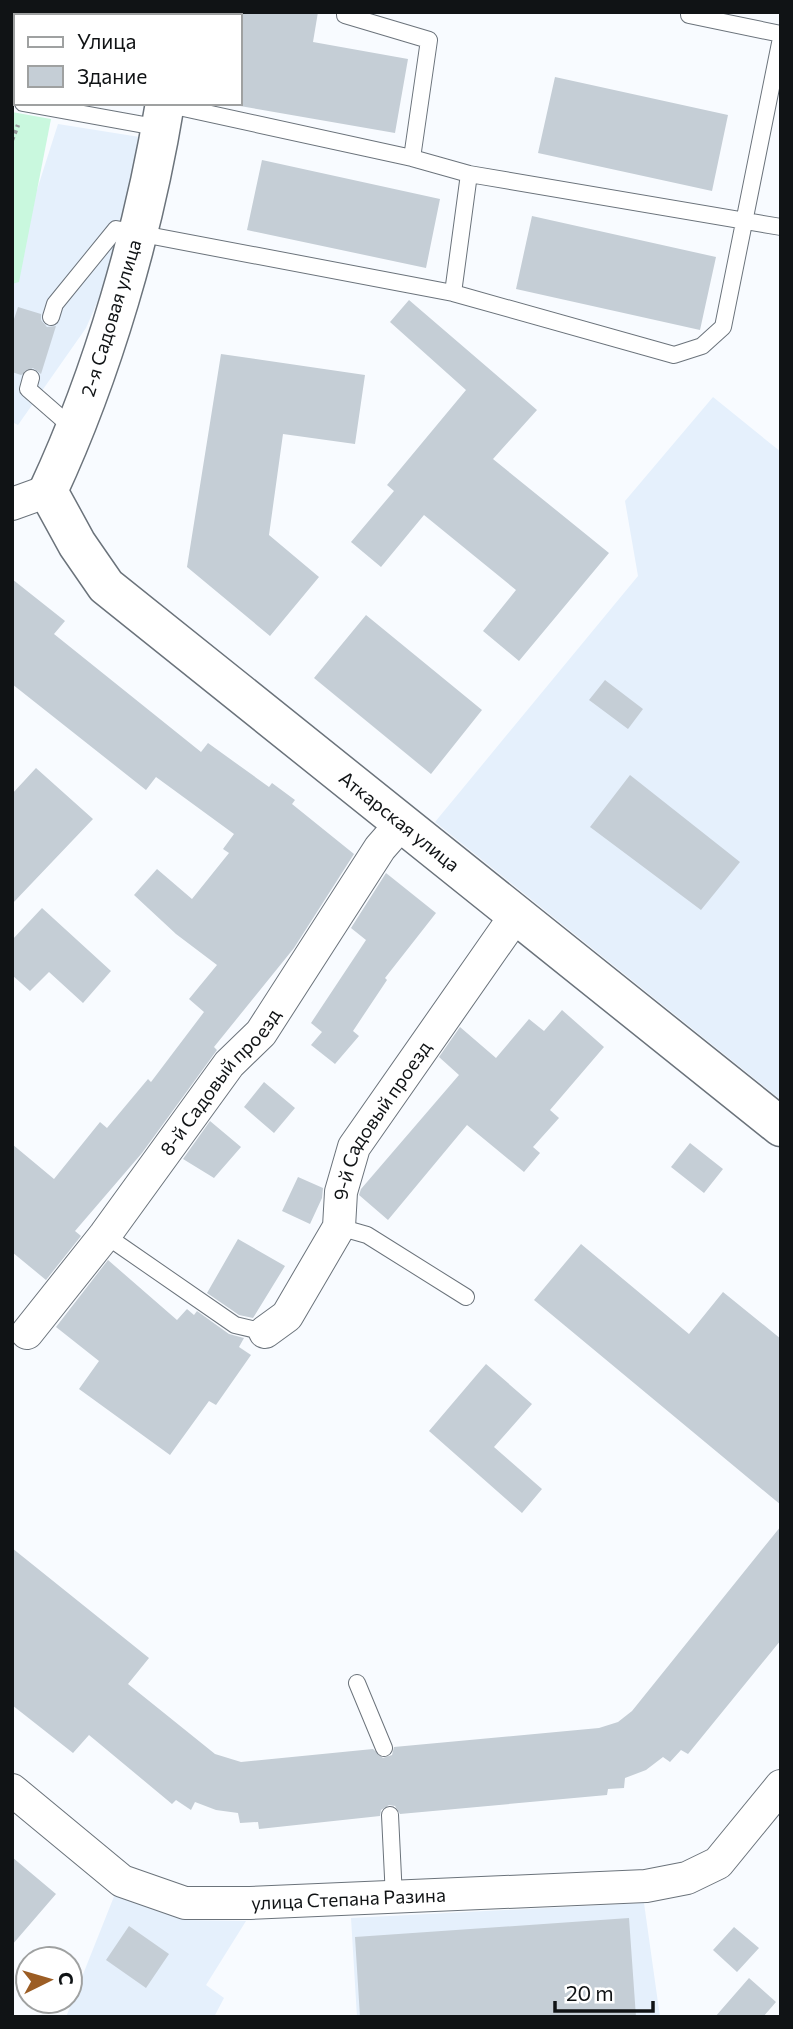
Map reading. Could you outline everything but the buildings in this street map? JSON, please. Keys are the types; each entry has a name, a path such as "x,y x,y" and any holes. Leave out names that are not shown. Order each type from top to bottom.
{"main road":[{"name":"2-я Садовая улица","path":"48,491 76,431 138,231 163,112"},
{"name":"Аткарская улица","path":"48,491 77,544 106,586 781,1127"}],"street":[{"path":"12,504 48,491"},
{"name":"8-й Садовый проезд","path":"20,1339 105,1235 229,1064 261,1033 380,848 401,824"},
{"name":"9-й Садовый проезд","path":"265,1332 287,1316 339,1227 341,1192 354,1147 516,915"},
{"name":"улица Степана Разина","path":"12,1790 122,1881 185,1903 394,1898 646,1886 687,1878 718,1863 781,1786"}],"lane":[{"path":"345,12 345,15 429,40 412,158"},
{"path":"51,317 55,304 116,229 138,231 453,293 674,355 702,346 723,327 781,36 689,15 689,12"},
{"path":"54,105 163,112 412,158 469,174 781,227"},
{"path":"453,293 469,174"},
{"path":"31,378 27,389 76,431"},
{"path":"339,1227 367,1235 466,1297"},
{"path":"105,1235 235,1325 265,1332"},
{"path":"357,1684 384,1748"},
{"path":"390,1815 394,1898"}],"shaded area":[{"path":"58,124 146,138 117,257 86,328 18,425 12,422 12,268"},
{"path":"713,397 781,452 781,1100 435,822 638,576 625,501"},
{"path":"115,1894 184,1920 246,1921 206,1985 224,1998 214,2017 66,2017 84,2015 84,1972"},
{"path":"644,1903 660,2017 357,2017 351,1918"}],"green space":[{"path":"12,112 51,119 19,282 12,284"}]}
